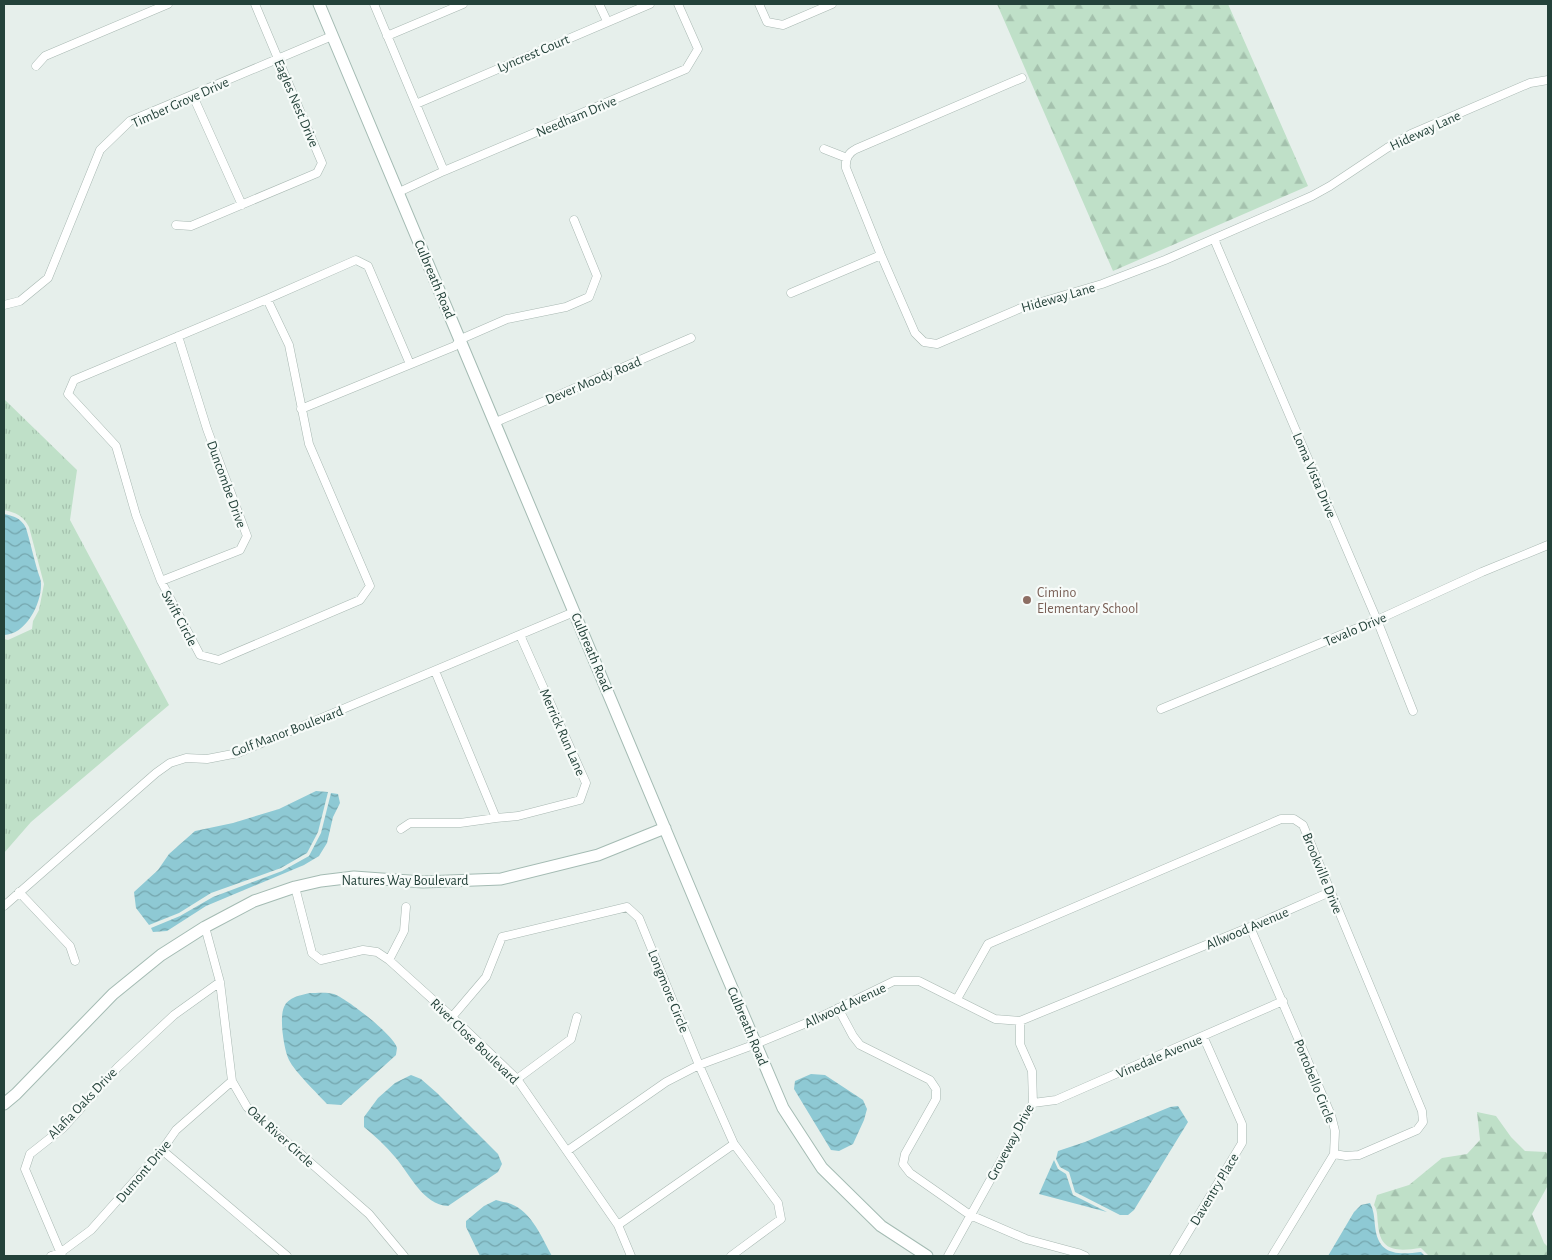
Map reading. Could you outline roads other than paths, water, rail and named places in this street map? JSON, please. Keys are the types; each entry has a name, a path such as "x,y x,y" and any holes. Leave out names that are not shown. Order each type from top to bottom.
{"street":[{"path":"36,66 45,56 168,4"},
{"name":"Eagles Nest Drive","path":"176,225 192,226 317,173 322,162 255,4"},
{"name":"Culbreath Road","path":"319,4 783,1108 822,1168 881,1226 927,1256"},
{"path":"374,4 444,171"},
{"path":"387,36 463,4"},
{"path":"599,4 607,21"},
{"name":"Lyncrest Court","path":"416,104 650,4"},
{"name":"Needham Drive","path":"399,192 444,171 686,69 698,49 678,4"},
{"path":"759,4 767,22 783,25 832,4"},
{"name":"Timber Grove Drive","path":"4,305 20,301 48,278 100,150 130,121 332,36"},
{"path":"824,149 847,158 856,149 1022,78"},
{"name":"Hideway Lane","path":"847,158 846,168 915,333 924,342 937,344 1021,308 1102,284 1214,239 1312,196 1411,134 1530,83 1548,80"},
{"path":"193,96 242,205"},
{"path":"301,410 454,346 461,339 507,319 566,307 589,297 597,276 574,220"},
{"name":"Loma Vista Drive","path":"1214,239 1377,620 1413,711"},
{"path":"792,293 881,255"},
{"name":"Swift Circle","path":"267,299 289,345 309,444 370,586 360,600 219,660 200,655 161,581 136,515 116,446 68,394 74,380 356,260 368,266 410,364"},
{"name":"Duncombe Drive","path":"161,581 240,550 247,536 207,429 178,336"},
{"name":"Dever Moody Road","path":"496,422 691,338"},
{"name":"Tevalo Drive","path":"1161,709 1377,620 1482,572 1548,545"},
{"name":"Golf Manor Boulevard","path":"4,906 156,773 170,763 186,758 207,759 238,753 574,612"},
{"name":"Merrick Run Lane","path":"401,829 410,823 460,823 518,816 580,800 586,783 520,635"},
{"path":"435,671 496,818"},
{"name":"Brookville Drive","path":"957,999 988,944 1280,819 1294,819 1303,825 1422,1111 1423,1122 1418,1130 1359,1154 1346,1156 1334,1154"},
{"name":"Natures Way Boulevard","path":"4,1104 113,994 162,955 205,926 254,901 295,887 321,881 354,877 423,882 501,880 598,855 665,828"},
{"name":"River Close Boulevard","path":"295,887 312,953 321,960 363,950 377,952 452,1017 517,1079 618,1225 631,1256"},
{"path":"19,892 70,946 75,961"},
{"name":"Allwood Avenue","path":"567,1151 666,1082 699,1065 816,1019 894,981 919,981 995,1019 1020,1021 1250,927 1330,892"},
{"path":"388,960 404,931 406,907"},
{"name":"Longmore Circle","path":"452,1017 486,977 502,937 627,907 638,918 734,1144 778,1204 781,1219 731,1256"},
{"name":"Oak River Circle","path":"205,926 220,982 232,1081 247,1108 369,1214 404,1256"},
{"name":"Portobello Circle","path":"1250,927 1332,1115 1335,1131 1334,1154 1272,1256"},
{"name":"Alafia Oaks Drive","path":"61,1254 25,1169 30,1154 63,1128 118,1066 174,1015 220,982"},
{"name":"Vinedale Avenue","path":"1033,1103 1056,1100 1283,1000"},
{"path":"838,1008 860,1045 930,1080 936,1089 936,1099 905,1154 903,1164 910,1173 970,1215 1026,1239 1085,1256"},
{"path":"517,1079 572,1039 577,1017"},
{"name":"Groveway Drive","path":"948,1256 1033,1103 1032,1071 1020,1044 1020,1021"},
{"name":"Daventry Place","path":"1174,1256 1242,1143 1242,1124 1203,1036"},
{"name":"Dumont Drive","path":"51,1256 61,1254 91,1230 162,1150 176,1130 232,1081"},
{"path":"618,1225 734,1144"},
{"path":"162,1150 287,1256"}],"water":[{"path":"4,514 17,518 26,528 41,580 41,591 36,608 26,624 12,634 4,635"},
{"path":"316,791 328,792 318,832 307,853 281,868 211,893 179,913 149,925 136,908 134,892 158,870 169,854 195,831 233,823 279,809"},
{"path":"331,793 338,794 340,803 333,817 327,843 319,856 304,865 206,906 167,931 153,932 151,928 180,916 213,897 282,871 309,856 321,833"},
{"path":"310,993 331,993 340,997 359,1010 388,1035 397,1048 396,1055 341,1105 327,1104 296,1070 289,1060 285,1049 282,1026 284,1007 288,1001"},
{"path":"811,1074 825,1075 863,1100 867,1109 853,1144 839,1151 831,1150 794,1089 795,1081"},
{"path":"411,1075 421,1079 437,1093 498,1154 502,1164 498,1172 448,1206 439,1204 424,1195 392,1153 364,1127 364,1117 378,1098 395,1083"},
{"path":"1178,1106 1188,1122 1134,1210 1128,1215 1120,1215 1075,1192 1069,1172 1060,1167 1056,1159 1058,1151 1170,1107"},
{"path":"1054,1160 1058,1169 1066,1174 1073,1195 1107,1212 1039,1194"},
{"path":"496,1200 511,1204 531,1219 552,1256 480,1256 466,1227 466,1221 484,1206"},
{"path":"1370,1203 1374,1214 1377,1236 1384,1248 1396,1253 1421,1252 1425,1256 1328,1256 1354,1212 1361,1205"}],"place":[{"name":"Cimino Elementary School","path":"1027,600"}]}
